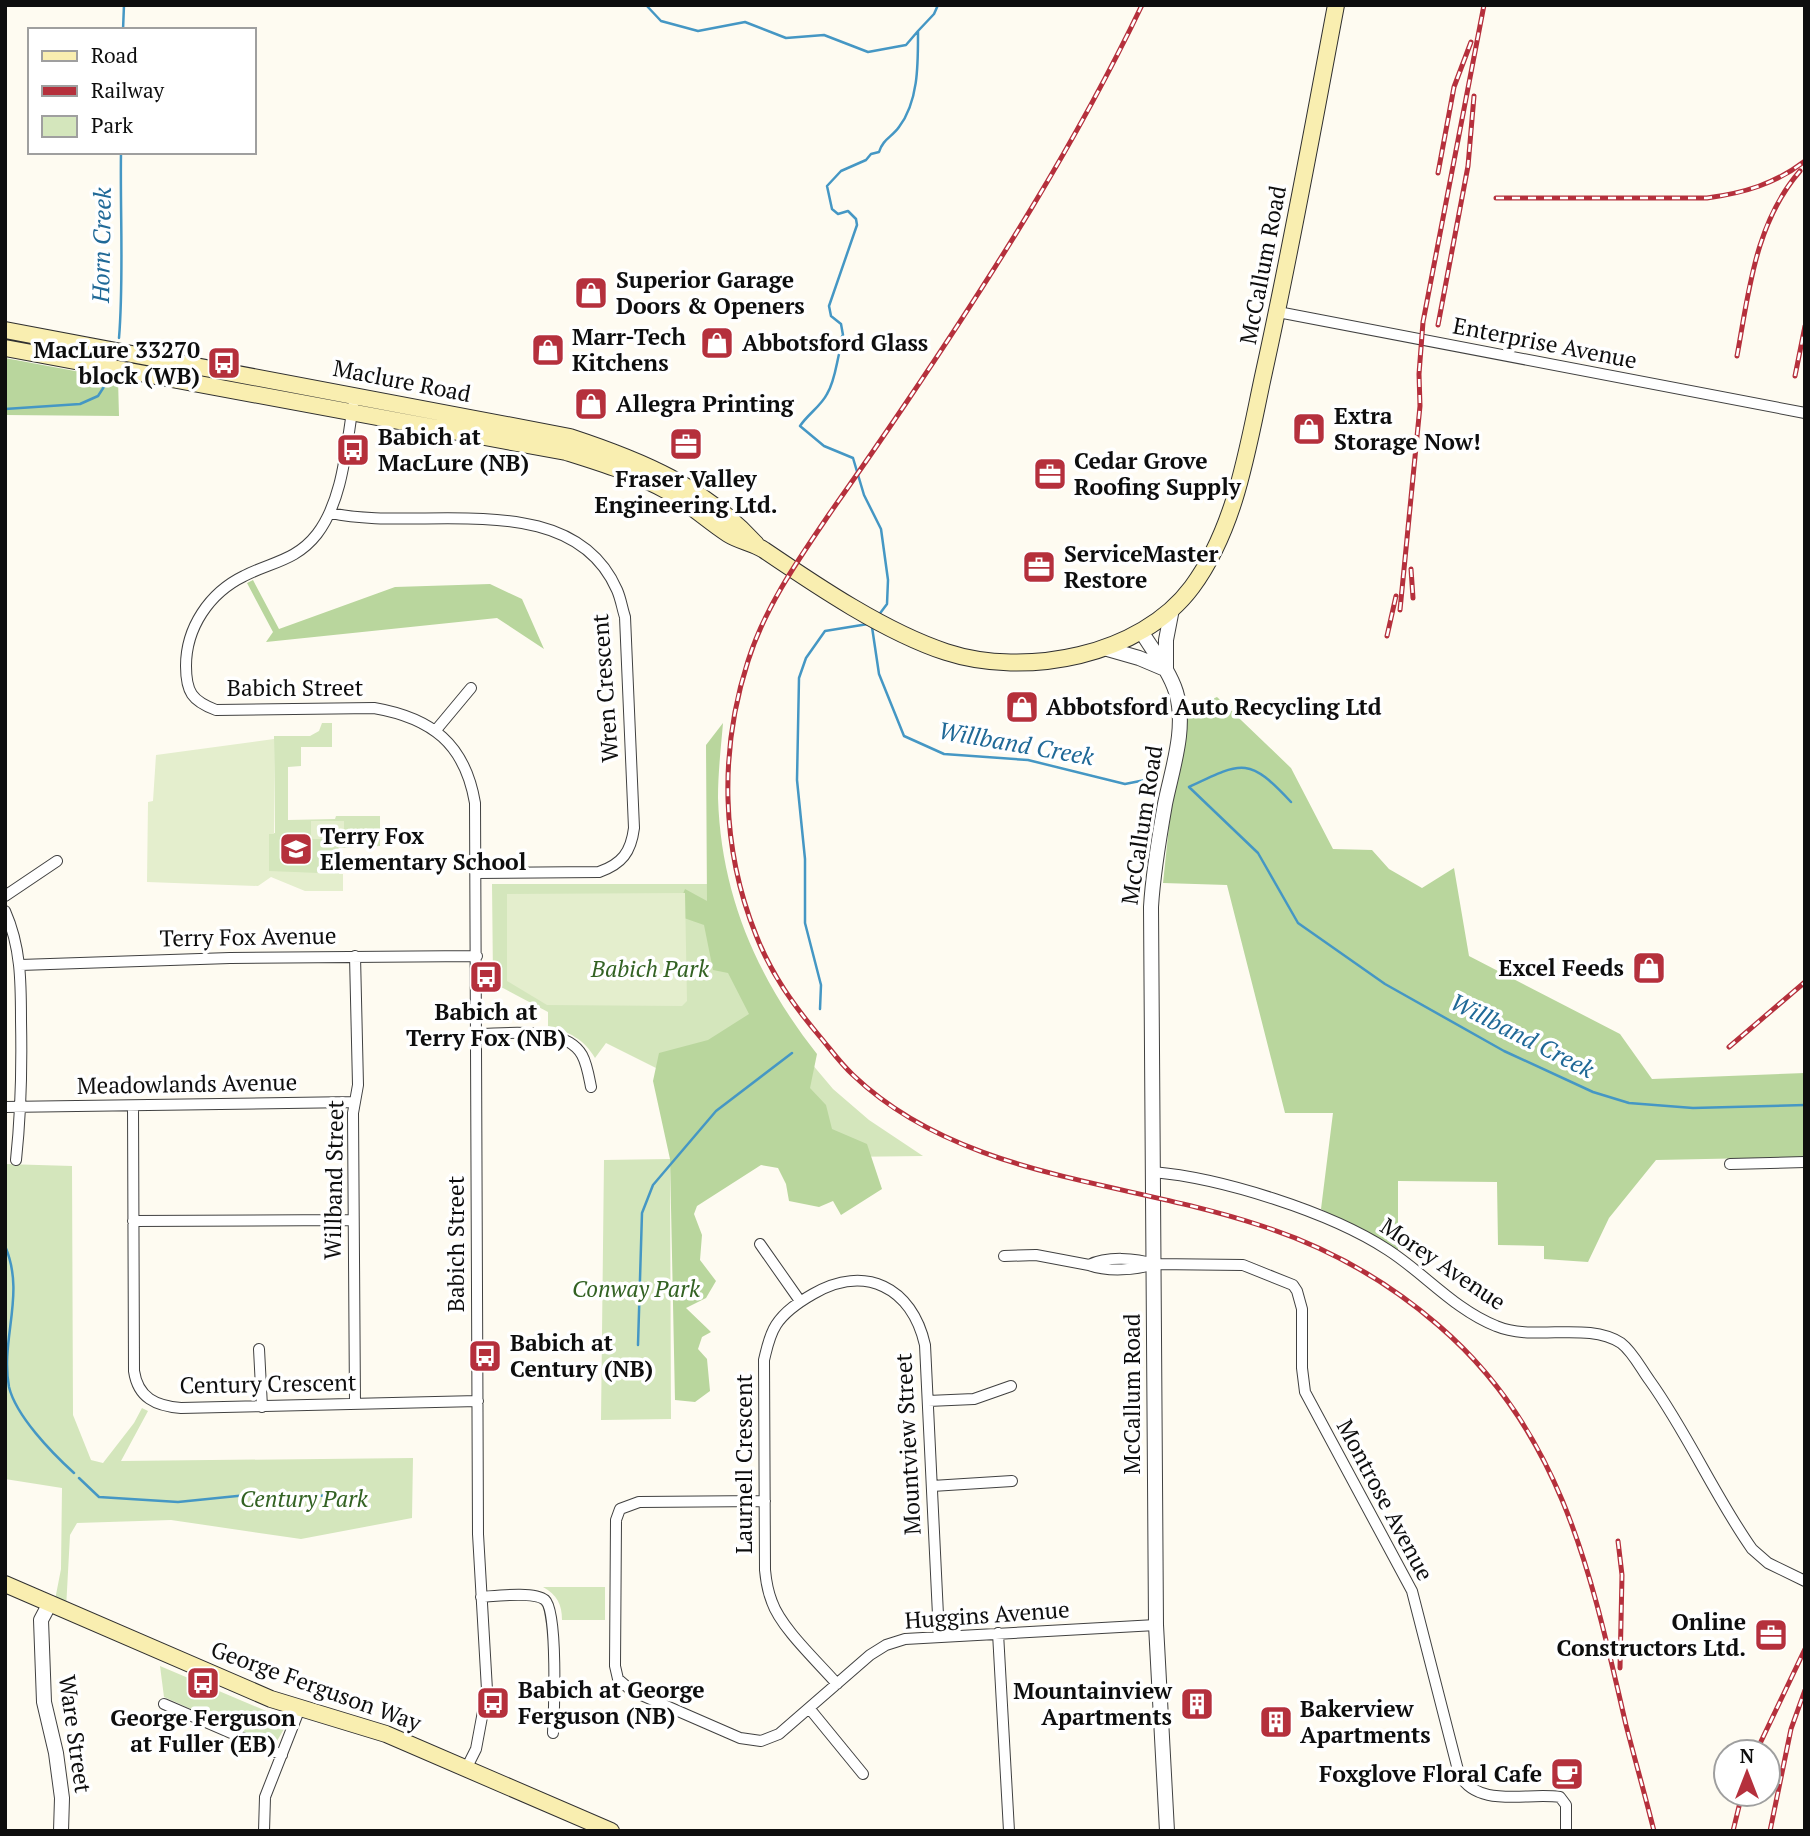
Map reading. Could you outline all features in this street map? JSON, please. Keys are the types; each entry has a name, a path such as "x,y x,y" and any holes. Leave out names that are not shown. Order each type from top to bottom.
{"main road":[{"name":"McCallum Road","path":"1141,631 1172,609 1197,578 1229,518 1278,312 1336,5"},
{"name":"Maclure Road","path":"5,330 353,403"},
{"name":"Maclure Road","path":"5,348 570,437 631,457 676,479 739,524 760,548 792,571 896,630 947,653 994,662 1046,661 1104,648 1141,631"},
{"name":"George Ferguson Way","path":"5,1584 271,1699 386,1734 611,1831"}],"street":[{"name":"Enterprise Avenue","path":"1278,312 1805,414"},
{"name":"Babich Street","path":"353,403 331,513 316,535 299,552 275,565 244,576 223,589 206,606 193,629 186,653 186,679 190,693 201,704 216,710 374,708 417,719 436,730 451,745 472,782 475,803 477,956 478,1534 487,1690 479,1737 467,1767"},
{"name":"Wren Crescent","path":"331,513 356,519 483,518 534,526 564,536 589,552 605,569 618,591 625,628 634,828 632,844 625,857 613,867 599,872 476,873"},
{"path":"1104,648 1139,658 1166,670 1166,640 1172,609"},
{"name":"McCallum Road","path":"1141,631 1166,670 1176,692 1180,713 1179,735 1163,820 1151,907 1156,1625 1167,1831"},
{"path":"436,730 471,688"},
{"path":"5,896 57,861"},
{"path":"5,911 15,933 20,965 21,1108 16,1160"},
{"name":"Terry Fox Avenue","path":"20,965 230,958 477,956"},
{"name":"Willband Street","path":"355,957 358,1085 354,1102 355,1404"},
{"path":"477,1034 547,1034 562,1038 583,1055 591,1087"},
{"name":"Meadowlands Avenue","path":"5,1107 354,1102"},
{"name":"Century Crescent","path":"133,1106 134,1371 142,1394 148,1400 164,1407 478,1401"},
{"path":"1730,1164 1805,1162"},
{"name":"Morey Avenue","path":"1153,1172 1208,1181 1322,1216 1388,1250 1475,1316 1496,1326 1532,1334 1590,1333 1621,1343 1678,1422 1752,1549 1768,1563 1805,1581"},
{"path":"133,1221 354,1220"},
{"path":"760,1244 800,1301"},
{"path":"1004,1256 1036,1255 1089,1265 1097,1260 1142,1260 1154,1264"},
{"name":"Montrose Avenue","path":"1154,1264 1243,1265 1296,1288 1302,1309 1305,1392 1409,1584 1459,1774 1466,1786 1481,1794 1560,1797 1566,1805 1566,1831"},
{"name":"Laurnell Crescent","path":"837,1684 772,1605 765,1570 764,1360 776,1325 800,1301 826,1286 845,1280 865,1280"},
{"name":"Mountview Street","path":"865,1280 884,1286 899,1296 912,1310 925,1345 939,1636"},
{"path":"260,1349 261,1407"},
{"path":"928,1401 974,1399 1011,1386"},
{"path":"932,1486 1012,1482"},
{"name":"Huggins Avenue","path":"765,1501 639,1502 620,1509 616,1520 615,1667 618,1679 632,1691 740,1738 761,1741 779,1734 870,1655 886,1645 905,1639 1156,1625"},
{"path":"481,1597 531,1595 539,1597 549,1605 553,1628 553,1733"},
{"name":"Ware Street","path":"50,1603 41,1620 44,1693 62,1798 61,1831"},
{"path":"998,1633 1009,1831"},
{"path":"164,1704 282,1755"},
{"path":"264,1831 265,1797 300,1708"},
{"path":"809,1708 863,1774"}],"green space":[{"path":"5,358 118,379 119,416 5,415"},
{"path":"253,580 279,629 395,587 490,584 522,599 544,649 497,618 266,642 273,632 247,583"},
{"path":"1217,697 1291,768 1333,849 1372,850 1389,869 1422,888 1454,868 1469,956 1620,1034 1652,1079 1805,1073 1805,1157 1656,1160 1609,1218 1588,1262 1544,1259 1544,1246 1498,1245 1497,1182 1398,1181 1398,1254 1321,1209 1333,1113 1285,1113 1227,885 1163,883 1185,711"},
{"path":"322,723 332,723 332,747 301,747 301,766 288,767 288,820 380,816 380,846 339,848 339,874 269,872 269,834 275,833 274,736 310,736 319,731"},
{"path":"723,723 718,798 726,868 735,902 760,965 777,996 817,1054 810,1088 826,1105 832,1129 867,1144 882,1189 841,1215 833,1201 819,1207 789,1201 786,1184 778,1168 761,1165 697,1206 694,1214 702,1235 700,1260 716,1281 706,1298 686,1308 711,1332 702,1337 698,1349 707,1359 710,1391 695,1402 675,1400 670,1159 653,1081 659,1053 708,1040 749,1014 728,973 713,970 704,925 684,918 680,901 685,889 707,901 706,745"},
{"path":"274,739 274,834 269,834 269,871 343,874 343,891 305,891 271,877 258,886 147,882 148,802 153,801 156,755"},
{"path":"311,821 344,821 344,839 311,839"},
{"name":"Babich Park","path":"492,884 713,884 785,1032 833,1089 869,1120 923,1156 670,1159 670,1130 658,1069 606,1043 595,1058 575,1037 548,1026 548,1012 501,987 488,987 488,980 493,979"},
{"path":"685,893 687,1001 682,1006 547,1005 507,981 507,894"},
{"name":"Conway Park","path":"670,1159 671,1419 601,1420 604,1160"},
{"name":"Century Park","path":"5,1164 72,1166 73,1415 91,1460 103,1463 134,1423 142,1408 148,1411 121,1461 413,1458 412,1518 301,1539 171,1520 77,1523 70,1535 66,1609 54,1605 61,1569 62,1488 5,1479"},
{"path":"543,1587 605,1587 605,1620 562,1620 558,1601"},
{"path":"160,1666 278,1716 284,1729 274,1746 164,1697"}],"waterway":[{"name":"Horn Creek","path":"123,28 124,5"},
{"path":"646,5 661,21 698,31 745,22 786,38 824,35 868,52 906,45 918,31"},
{"name":"Willband Creek","path":"878,616 887,604 888,580 881,529 864,495 853,458 824,446 800,426 824,398 833,380 839,354 835,348 843,335 841,324 831,316 829,306 857,225 856,219 848,211 838,214 832,209 827,186 841,171 879,152 906,117 916,81 918,31 934,14 938,5"},
{"name":"Horn Creek","path":"119,338 122,269 121,154"},
{"name":"Horn Creek","path":"5,409 80,404 98,396 109,379"},
{"path":"820,1009 821,985 805,923 805,859 797,780 799,678 806,658 825,631 868,624"},
{"name":"Willband Creek","path":"872,627 879,674 904,736 944,754 1028,760 1125,784 1150,779"},
{"name":"Willband Creek","path":"1291,802 1265,777 1245,768 1222,772 1189,787 1258,853 1298,923 1385,984 1504,1051 1593,1092 1629,1103 1693,1108 1805,1105"},
{"path":"638,1345 642,1213 653,1185 716,1111 792,1053"},
{"path":"5,1246 13,1282 7,1369 9,1387 27,1422 74,1473"},
{"path":"79,1478 99,1497 178,1502 247,1495 347,1496"}],"railway":[{"path":"1142,5 1089,108 1032,208 938,355 794,566 763,622 739,695 729,764 730,834 744,902 762,949 793,1002 849,1071 896,1109 943,1136 993,1156 1045,1172 1207,1210 1284,1233 1307,1243 1354,1266 1397,1293 1438,1325 1480,1366 1515,1411 1543,1458 1565,1508 1584,1560 1599,1614 1654,1831"},
{"path":"1400,610 1420,406 1419,374 1423,322 1484,5"},
{"path":"1438,173 1454,87 1471,42"},
{"path":"1438,325 1468,166 1474,96"},
{"path":"1496,198 1707,198 1759,186 1782,176 1805,161"},
{"path":"1737,356 1750,283 1763,235 1785,191 1800,171"},
{"path":"1795,376 1805,326"},
{"path":"1411,569 1413,598"},
{"path":"1387,636 1396,596"},
{"path":"1729,1047 1805,982"},
{"path":"1618,1541 1622,1575 1620,1668"},
{"path":"1763,1738 1805,1649"},
{"path":"1770,1831 1791,1729 1805,1690"},
{"path":"1733,1831 1739,1808"}],"place":[{"name":"Superior Garage Doors & Openers","path":"591,293"},
{"name":"Abbotsford Glass","path":"717,343"},
{"name":"Marr-Tech Kitchens","path":"548,350"},
{"name":"MacLure 33270 block (WB)","path":"224,363"},
{"name":"Allegra Printing","path":"591,404"},
{"name":"Extra Storage Now!","path":"1309,429"},
{"name":"Fraser Valley Engineering Ltd.","path":"686,444"},
{"name":"Babich at MacLure (NB)","path":"353,450"},
{"name":"Cedar Grove Roofing Supply","path":"1050,474"},
{"name":"ServiceMaster Restore","path":"1039,567"},
{"name":"Abbotsford Auto Recycling Ltd","path":"1022,707"},
{"name":"Terry Fox Elementary School","path":"296,849"},
{"name":"Excel Feeds","path":"1649,968"},
{"name":"Babich at Terry Fox (NB)","path":"486,977"},
{"name":"Babich at Century (NB)","path":"485,1356"},
{"name":"Online Constructors Ltd.","path":"1771,1635"},
{"name":"George Ferguson at Fuller (EB)","path":"203,1683"},
{"name":"Babich at George Ferguson (NB)","path":"493,1703"},
{"name":"Mountainview Apartments","path":"1197,1704"},
{"name":"Bakerview Apartments","path":"1276,1722"},
{"name":"Foxglove Floral Cafe","path":"1567,1774"}]}
